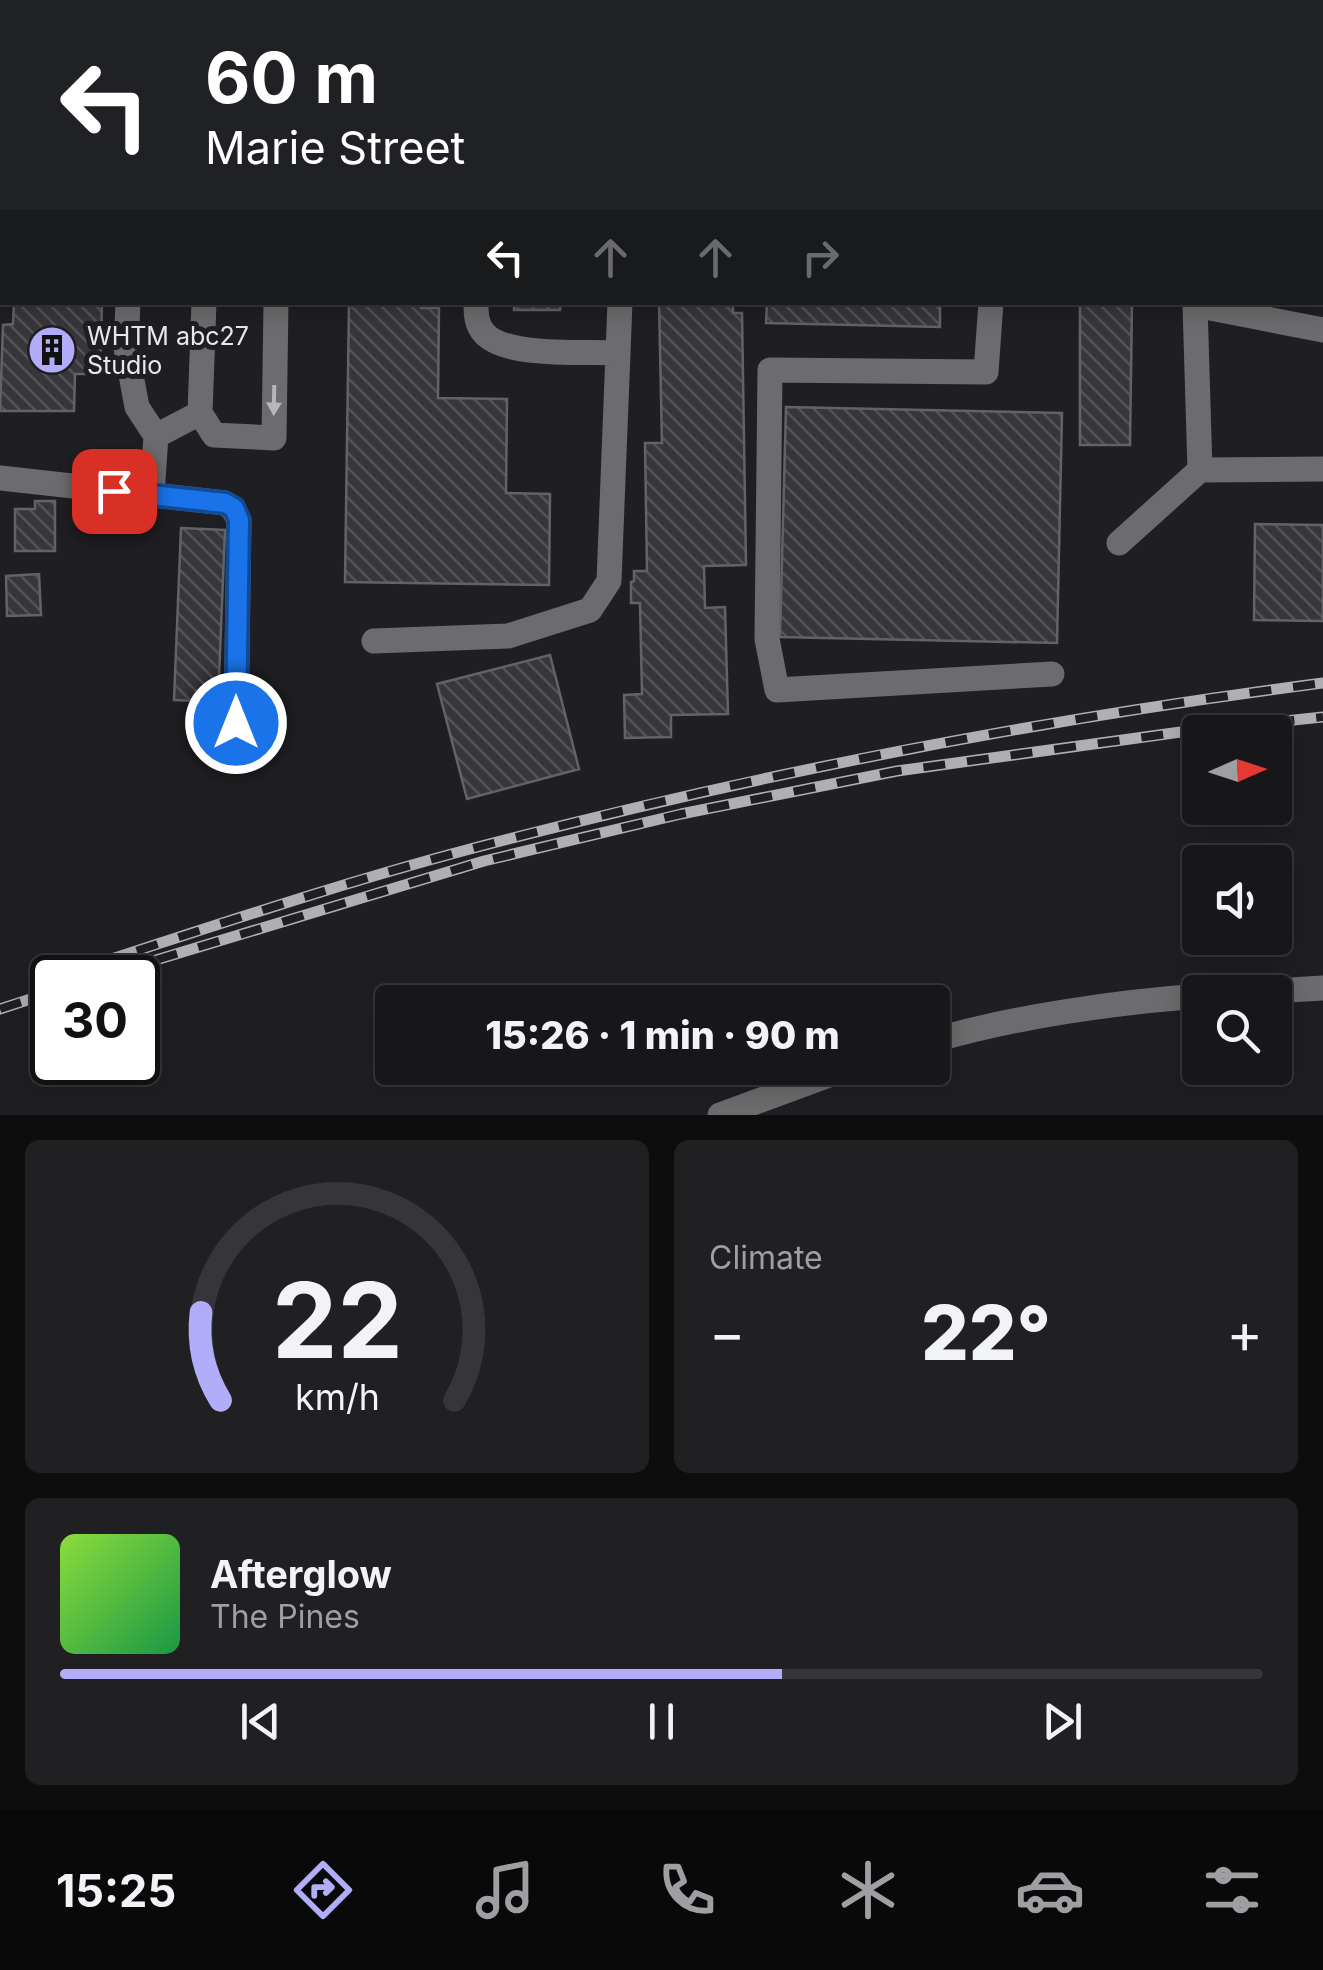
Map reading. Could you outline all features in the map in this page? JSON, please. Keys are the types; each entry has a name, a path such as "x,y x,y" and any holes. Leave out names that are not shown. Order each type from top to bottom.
{"street":[{"path":"128,305 126,348 137,406 156,436 152,495"},
{"path":"204,305 200,413 214,435 274,438 276,305"},
{"path":"476,305 476,319 485,335 504,346 618,352"},
{"path":"374,641 508,636 590,610 609,581 620,305"},
{"path":"992,305 986,372 770,370 767,639 778,690 1052,674"},
{"path":"1194,305 1200,470"},
{"path":"1199,305 1323,330"},
{"path":"156,436 200,413"},
{"path":"1119,543 1200,470 1323,469"},
{"path":"0,478 225,503 234,508 239,520 236,723"},
{"path":"1292,990 1323,988"},
{"path":"950,1037 1034,1019 1182,997"},
{"path":"720,1115 802,1085"}],"building":[{"name":"WHTM abc27 Studio","path":"14,305 102,305 100,374 75,374 74,411 0,411 3,325 13,324"},
{"path":"349,305 439,308 438,398 507,399 506,493 550,494 549,585 345,582"},
{"path":"514,305 561,305 560,310 514,310"},
{"path":"659,305 733,305 733,313 742,313 746,565 704,566 705,608 725,607 728,714 671,715 671,737 625,738 624,695 642,694 640,603 631,603 631,582 634,571 647,571 645,443 662,443"},
{"path":"767,305 940,305 940,327 766,323"},
{"path":"1080,305 1132,305 1130,445 1080,445"},
{"path":"786,407 1062,413 1057,643 780,637"},
{"path":"35,501 55,501 55,551 15,551 15,509 35,509"},
{"path":"1255,524 1323,525 1323,621 1254,620"},
{"path":"181,528 225,530 218,702 174,700"},
{"path":"39,574 41,615 7,616 6,576"},
{"path":"550,655 579,769 467,799 437,684"}],"railway":[{"path":"124,955 382,874 699,793 1010,731 1323,683"},
{"path":"160,959 484,861 681,814 897,771 1188,731 1323,717"},
{"path":"0,1009 30,999"}],"place":[{"name":"WHTM abc27 Studio","path":"52,350"}],"route":[{"path":"114,491 225,503 234,508 239,520 236,723"}]}
